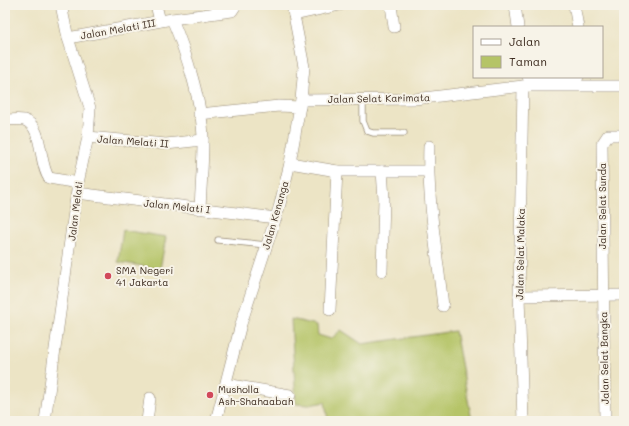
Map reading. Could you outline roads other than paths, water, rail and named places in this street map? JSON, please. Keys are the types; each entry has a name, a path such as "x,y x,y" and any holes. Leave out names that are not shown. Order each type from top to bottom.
{"street":[{"name":"Jalan Melati","path":"45,421 78,188 88,138 90,108 68,38 61,5"},
{"path":"156,5 160,21"},
{"name":"Jalan Melati III","path":"68,38 172,19 232,11 236,5"},
{"path":"293,10 340,5"},
{"path":"391,5 394,27"},
{"path":"515,5 518,26"},
{"path":"574,5 578,26"},
{"name":"Jalan Kenanga","path":"216,421 241,324 276,218 290,163 300,104 304,67 293,10"},
{"path":"172,19 192,79 203,140 200,209"},
{"path":"528,81 566,78"},
{"name":"Jalan Selat Karimata","path":"300,104 363,99 415,99 528,81 624,86"},
{"name":"Jalan Selat Malaka","path":"523,421 519,296 528,81"},
{"path":"199,114 300,104"},
{"name":"Jalan Melati I","path":"5,120 24,120 30,123 36,132 43,163 51,180 78,188 200,209 276,218"},
{"name":"Jalan Selat Sunda","path":"603,295 602,144 608,135 624,135"},
{"name":"Jalan Melati II","path":"88,138 166,144 203,140"},
{"path":"429,146 428,171 443,306"},
{"path":"290,163 337,171 428,171"},
{"path":"330,310 337,171"},
{"path":"382,171 384,199 382,272"},
{"name":"Jalan Selat Bangka","path":"603,295 605,421"},
{"path":"519,296 624,295"},
{"path":"226,384 290,395"},
{"path":"147,421 150,398"}],"lane":[{"path":"363,99 363,121 367,131 373,133 404,133"},
{"path":"218,240 267,245"}],"place":[{"name":"SMA Negeri 41 Jakarta","path":"108,276"},
{"name":"Musholla Ash-Shahaabah","path":"210,395"}]}
